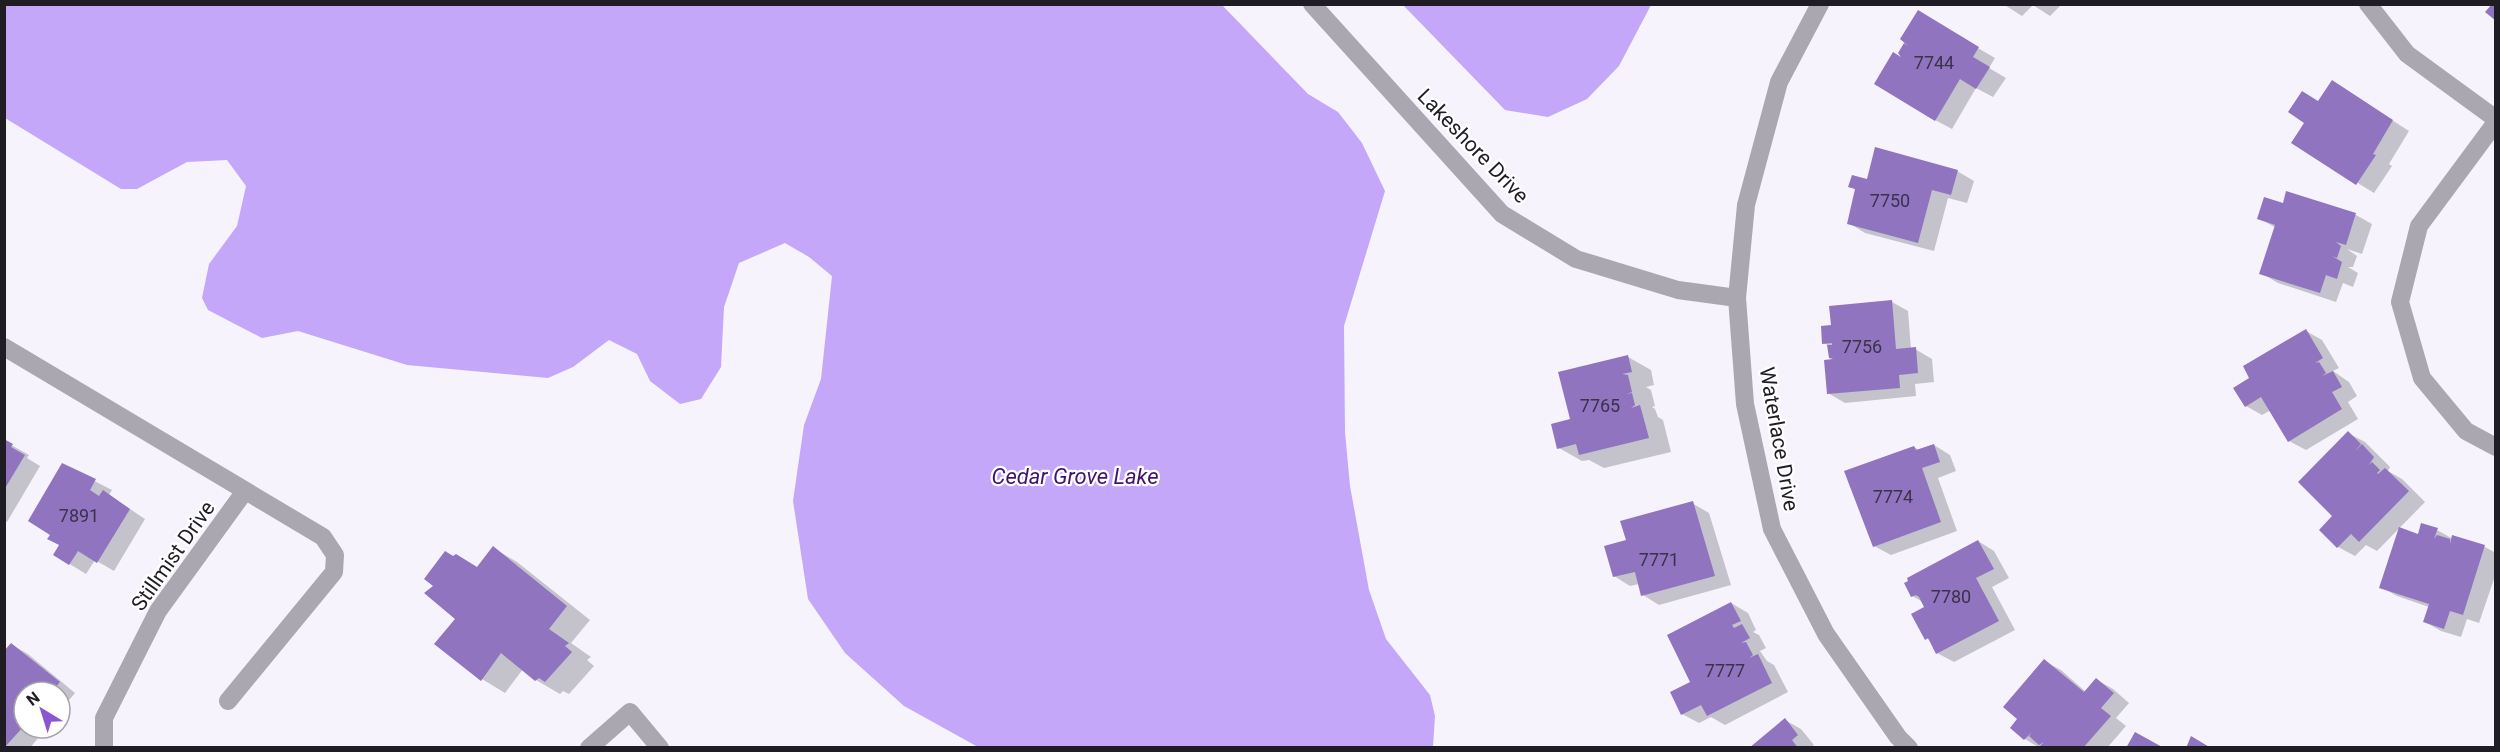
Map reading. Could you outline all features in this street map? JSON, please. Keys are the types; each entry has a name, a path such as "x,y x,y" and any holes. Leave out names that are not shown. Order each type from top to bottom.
{"street":[{"name":"Lakeshore Drive","path":"1312,4 1502,214 1576,259 1678,290 1737,298"},
{"name":"Waterlace Drive","path":"1820,4 1779,82 1746,205 1737,298 1745,404 1772,529 1826,634 1898,737 1909,747"},
{"path":"2368,4 2407,54 2496,120 2419,226 2400,302 2422,378 2466,431 2496,447"},
{"name":"Stillmist Drive","path":"4,347 323,537 334,555 334,572 228,701"},
{"name":"Stillmist Drive","path":"104,747 104,718 158,611 245,491"},
{"path":"589,747 630,712 660,747"}],"water":[{"name":"Cedar Grove Lake","path":"4,5 1222,5 1308,94 1338,112 1362,143 1385,191 1344,326 1345,432 1350,486 1369,590 1386,639 1430,695 1435,716 1433,747 978,747 904,706 845,653 808,599 793,501 804,425 821,379 832,276 809,257 785,243 739,263 724,307 721,367 701,399 680,404 650,381 637,354 609,340 573,367 548,378 407,365 298,331 262,338 208,310 202,298 209,264 237,226 246,186 227,160 187,162 137,189 121,189 5,118"},
{"path":"1403,5 1651,5 1619,66 1587,99 1548,117 1505,110"}],"building":[{"path":"2492,4 2496,4 2496,21 2485,12"},
{"path":"1918,10 1979,47 1973,57 1990,67 1976,89 1960,79 1935,121 1874,84 1893,52 1901,57 1898,53 1904,43 1908,46 1900,39"},
{"path":"2332,80 2393,120 2373,154 2376,155 2356,185 2291,143 2304,123 2288,112 2302,91 2318,101"},
{"path":"1875,147 1958,170 1951,195 1932,190 1918,243 1847,224 1855,189 1848,187 1852,175 1867,179"},
{"path":"2286,191 2356,213 2346,245 2336,242 2341,246 2337,258 2332,256 2342,262 2337,279 2326,275 2320,293 2259,274 2275,225 2257,219 2264,197 2283,203"},
{"path":"1892,300 1896,349 1916,347 1918,373 1899,375 1900,388 1827,394 1824,360 1833,359 1829,358 1827,345 1832,345 1832,343 1822,344 1821,326 1831,325 1829,306"},
{"path":"2306,329 2323,358 2315,363 2319,362 2326,373 2322,376 2333,371 2342,387 2332,392 2342,409 2288,442 2261,397 2245,407 2233,388 2249,378 2243,366"},
{"path":"1628,355 1632,372 1622,374 1628,375 1632,392 1627,394 1632,393 1635,405 1631,408 1640,405 1649,438 1579,455 1576,444 1557,449 1551,424 1570,419 1558,372"},
{"path":"2348,431 2361,444 2355,451 2362,444 2374,457 2369,465 2372,462 2380,470 2378,474 2385,468 2409,491 2359,542 2351,534 2337,548 2319,530 2332,516 2298,482"},
{"path":"4,439 13,444 11,447 25,455 4,490"},
{"path":"1934,444 1940,462 1922,468 1941,522 1873,547 1844,471 1914,446 1916,450"},
{"path":"62,463 96,479 90,490 99,496 103,490 130,509 97,563 78,551 69,565 53,555 59,545 47,539 50,535 28,521"},
{"path":"1693,501 1715,576 1641,596 1635,572 1613,577 1604,546 1626,540 1620,521"},
{"path":"2421,523 2438,528 2434,539 2437,535 2450,539 2450,544 2452,535 2485,545 2463,615 2450,611 2444,629 2423,622 2429,604 2379,588 2399,527 2418,534"},
{"path":"1978,540 1994,569 1976,578 1999,621 1936,654 1928,638 1925,640 1911,614 1924,607 1919,597 1916,595 1911,597 1904,583 1908,581 1907,578"},
{"path":"493,546 567,606 549,629 569,643 565,646 572,652 545,682 539,678 535,681 501,653 481,681 434,644 455,619 424,593 433,586 424,579 445,551 453,556 456,554 477,567"},
{"path":"1731,602 1741,621 1732,625 1734,628 1742,624 1750,638 1741,643 1746,642 1753,655 1749,658 1758,654 1772,683 1707,716 1701,705 1681,715 1670,692 1690,682 1667,635"},
{"path":"11,643 57,680 12,680 12,739 4,748 4,651"},
{"path":"2044,659 2084,692 2096,678 2114,693 2101,708 2111,716 2083,748 2038,748 2044,742 2039,745 2029,736 2032,732 2024,740 2010,728 2017,719 2003,707"},
{"path":"1785,718 1798,735 1792,740 1798,748 1749,748"},
{"path":"2135,732 2164,748 2126,748"},
{"path":"2191,736 2211,748 2186,748"}]}
